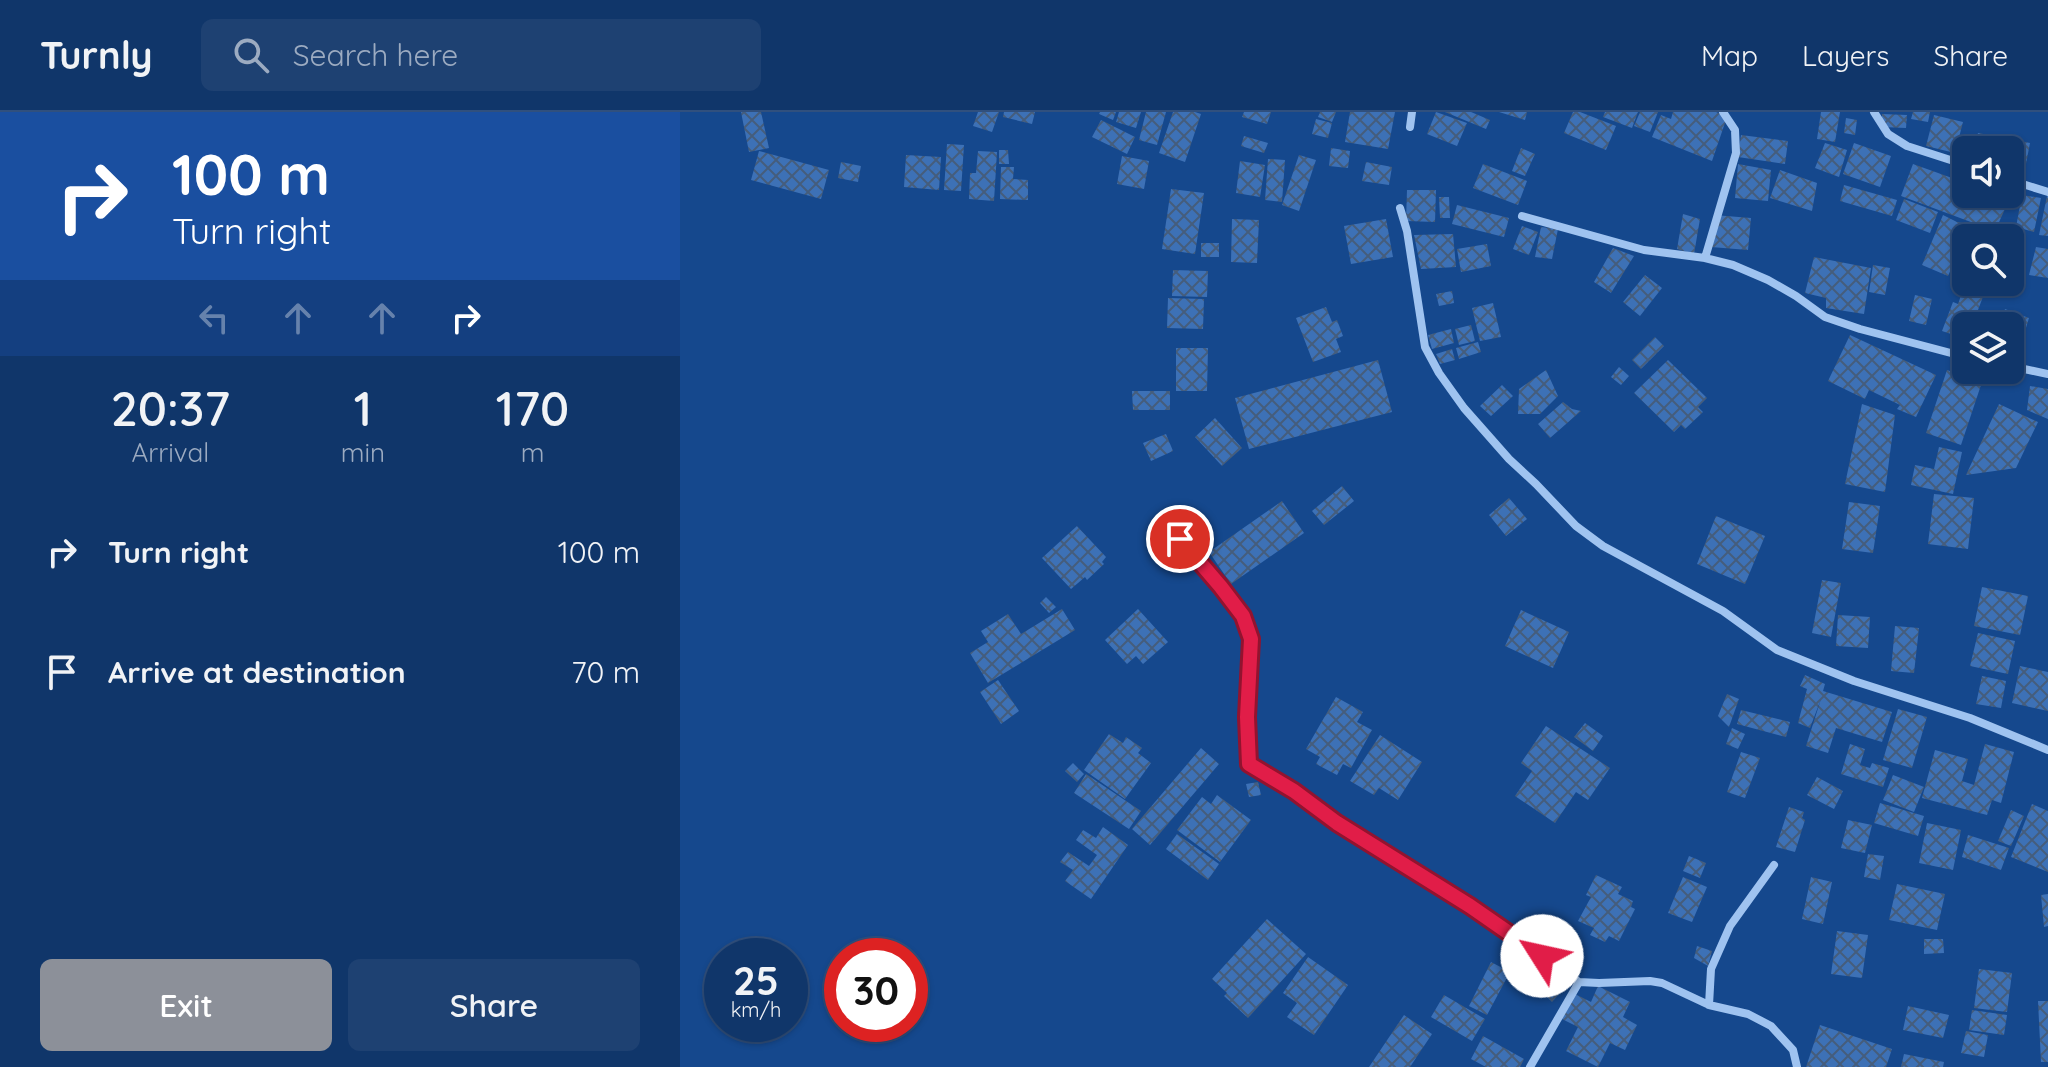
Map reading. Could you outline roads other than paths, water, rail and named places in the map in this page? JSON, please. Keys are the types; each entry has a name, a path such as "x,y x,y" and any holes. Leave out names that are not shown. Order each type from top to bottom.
{"street":[{"path":"1410,127 1412,112"},
{"path":"1705,258 1736,153 1735,130 1723,112"},
{"path":"1874,112 1888,134 1907,146 1952,160"},
{"path":"2024,184 2048,192"},
{"path":"1400,208 1407,231 1425,347 1439,373 1464,408 1509,459 1576,526 1603,546 1723,611 1777,650 1854,681 1970,718 2048,750"},
{"path":"1522,216 1644,250 1733,265 1768,280 1825,317 1952,353"},
{"path":"2024,369 2048,374"},
{"path":"1180,539 1243,616 1251,639 1247,717 1249,764 1481,913 1579,982 1662,983 1709,1005 1748,1014 1771,1026 1793,1050 1797,1067"},
{"path":"1709,1005 1711,969 1730,926 1774,865"},
{"path":"1530,1067 1579,982"}]}
